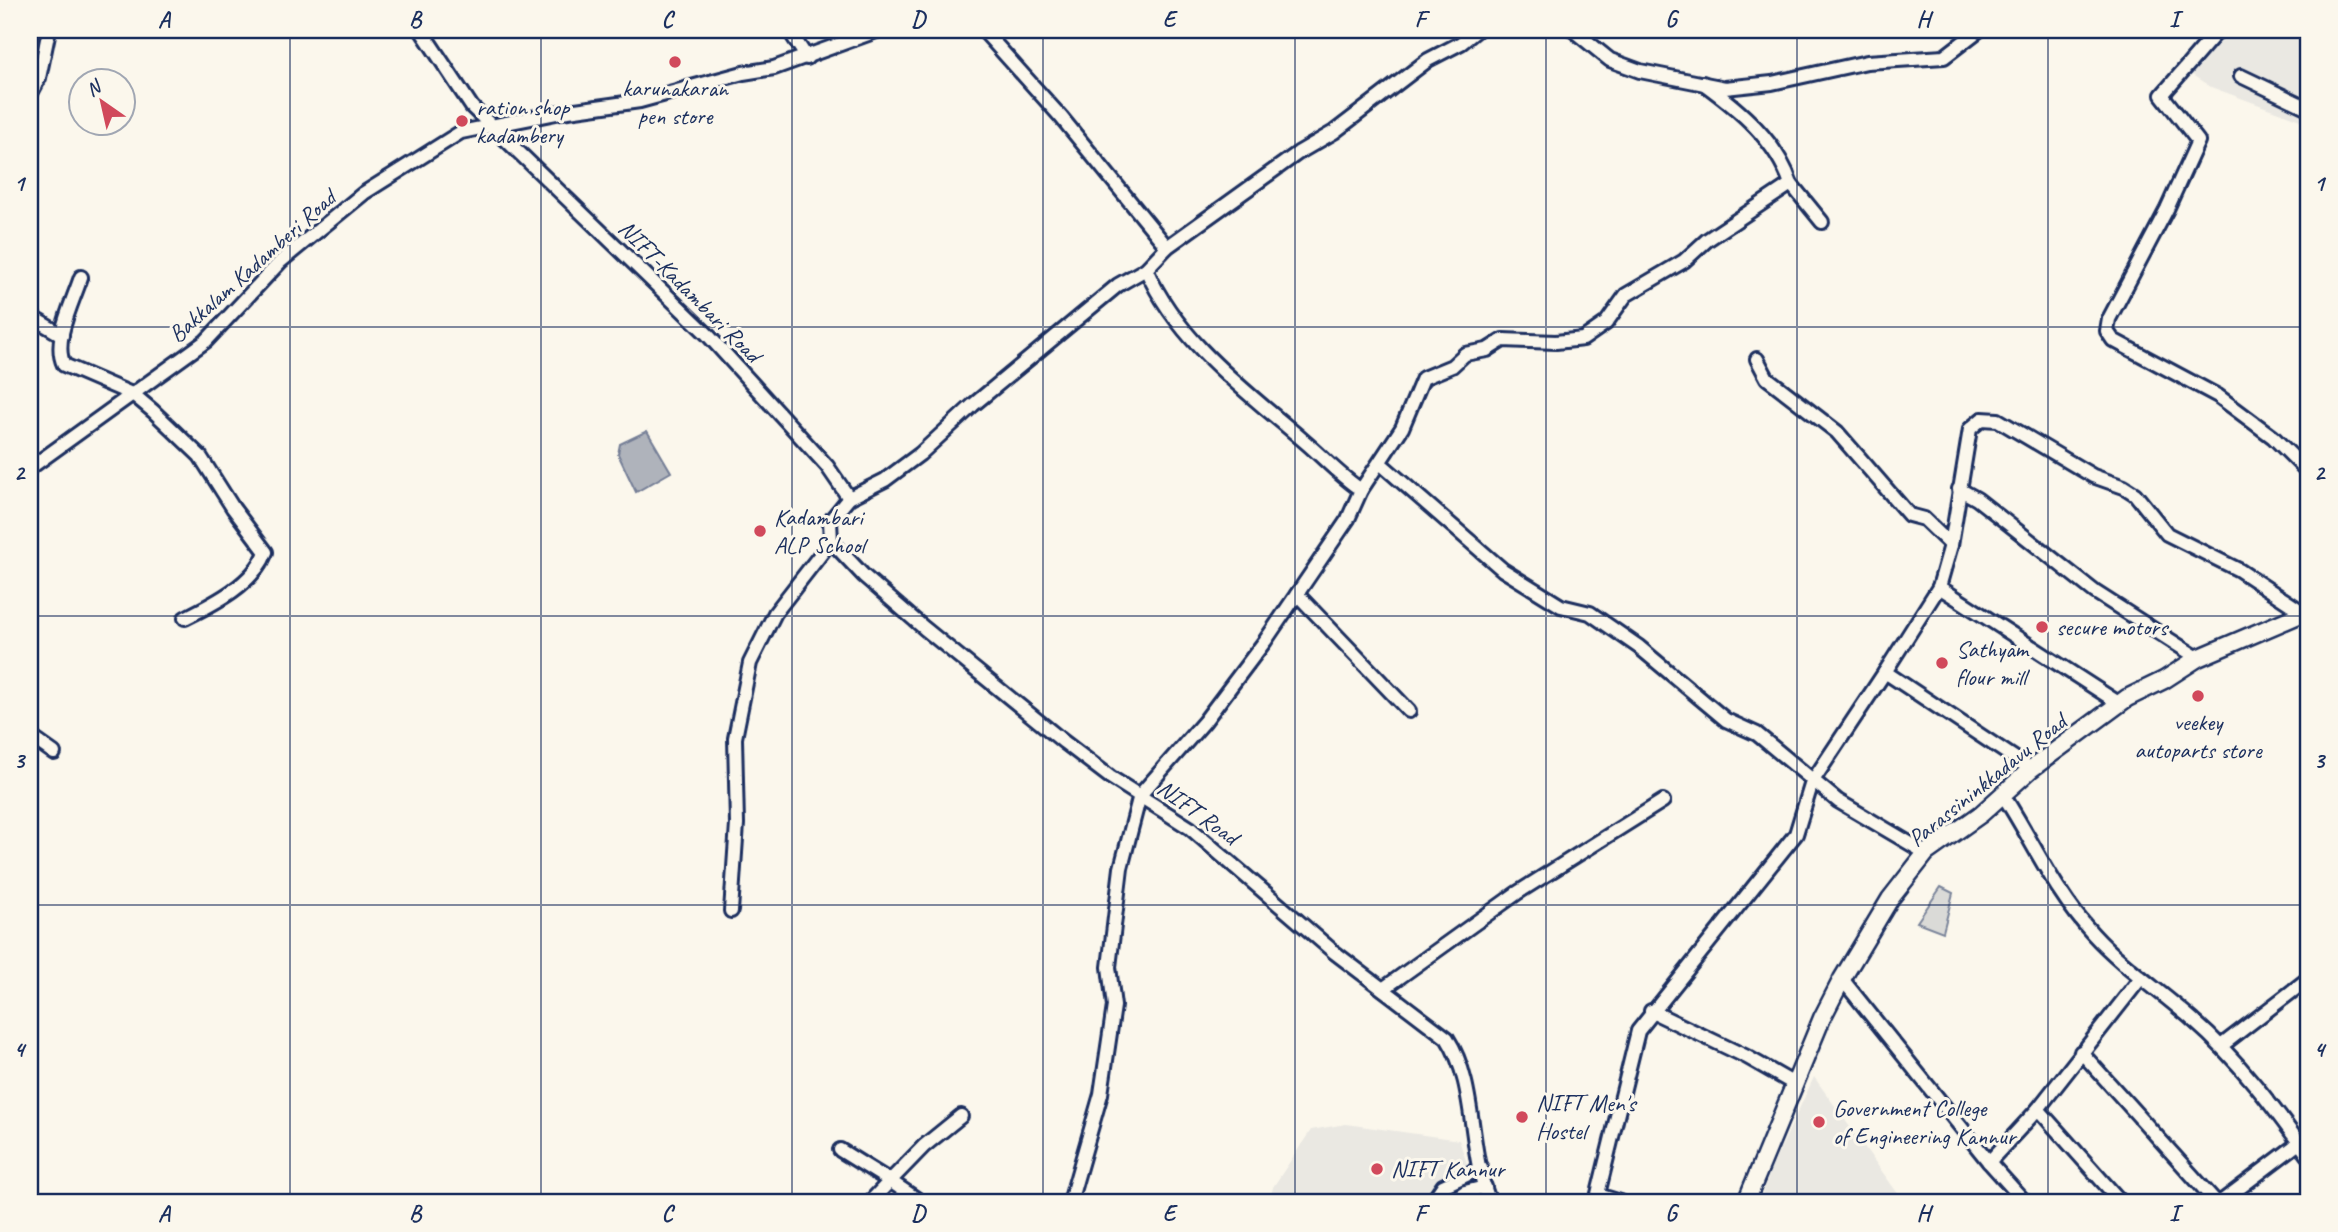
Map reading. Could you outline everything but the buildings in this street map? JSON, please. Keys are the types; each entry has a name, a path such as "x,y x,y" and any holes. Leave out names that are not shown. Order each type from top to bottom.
{"main road":[{"name":"Parassininkkadavu Road","path":"1746,1202 1822,1018 1842,979 1890,900 1926,853 2003,795 2031,769 2120,704 2198,658 2306,612"}],"street":[{"path":"30,95 39,78 49,30"},
{"name":"NIFT-Kadambari Road","path":"421,30 454,84 489,125 707,334 827,466 849,498"},
{"path":"789,30 807,58"},
{"name":"Bakkalam Kadamberi Road","path":"30,468 206,341 281,261 364,193 461,132 489,125 640,101 807,58 879,30"},
{"path":"983,30 1061,117 1167,247"},
{"path":"731,911 737,824 735,738 750,663 775,613 831,541 830,521 849,498 885,480 920,454 973,405 1118,285 1146,269 1167,247 1297,153 1334,132 1428,60 1461,43 1477,30"},
{"path":"1573,30 1610,60 1640,71 1725,88 1772,83 1867,62 1944,57 1979,30"},
{"path":"2211,30 2215,34 2162,95 2198,141 2167,209 2109,319 2107,331 2113,340 2218,396 2273,437 2308,472"},
{"path":"2241,76 2308,108"},
{"path":"1703,83 1757,127 1785,167 1791,184 1822,222"},
{"path":"1070,1202 1101,1094 1114,1006 1109,967 1121,868 1139,795 1218,704 1297,594 1348,519 1361,490 1402,428 1423,378 1452,366 1465,354 1487,350 1503,340 1556,342 1583,339 1606,323 1626,295 1684,261 1707,240 1791,184"},
{"path":"1146,269 1157,296 1176,322 1219,368 1361,490"},
{"path":"80,277 62,335 59,355 64,365 134,395 201,456 233,508 266,552 260,563 237,588 185,618"},
{"path":"35,319 62,335"},
{"path":"1757,359 1768,378 1837,432 1873,477 1909,515 1924,519 1951,545"},
{"path":"1621,1202 1597,1199 1638,1031 1651,1011 1796,834 1812,782 1939,587 1951,545 1970,429 1982,419 1998,420 2093,477 2124,486 2167,534 2239,570 2306,612"},
{"path":"1380,464 1418,494 1464,539 1490,556 1503,570 1561,606 1590,613 1630,641 1726,720 1757,734 1838,802 1926,853"},
{"path":"1959,489 1977,499 2095,592 2198,658"},
{"name":"NIFT Road","path":"831,541 864,576 924,628 1064,742 1190,828 1334,952 1447,1038 1460,1057 1490,1202"},
{"path":"1939,587 2120,704"},
{"path":"1297,594 1409,711"},
{"path":"1885,672 2031,769"},
{"path":"30,736 54,753"},
{"path":"2003,795 2065,901 2094,935 2140,979 2221,1046 2253,1081 2308,1155"},
{"path":"1383,989 1517,892 1663,801"},
{"path":"1842,979 1989,1162 2025,1202"},
{"path":"1989,1162 2038,1109 2140,979"},
{"path":"2221,1046 2308,979"},
{"path":"1651,1011 1747,1057 1796,1085"},
{"path":"2081,1052 2219,1202 2299,1143"},
{"path":"2038,1109 2120,1202"},
{"path":"870,1202 924,1146 961,1116"},
{"path":"840,1150 920,1202"},
{"path":"1432,1202 1443,1186 1481,1168"},
{"path":"1451,1202 1465,1192 1485,1187"}],"shaded area":[{"path":"2228,30 2308,30 2308,123 2211,87 2189,73"},
{"path":"647,431 671,472 636,492 618,454 620,444"},
{"path":"1941,887 1953,893 1943,932 1917,922"},
{"name":"Government College of Engineering Kannur","path":"1814,1077 1904,1202 1759,1202 1772,1167"},
{"name":"NIFT Kannur","path":"1346,1124 1459,1140 1480,1202 1270,1202 1273,1187 1311,1130"}],"place":[{"name":"karunakaran pen store","path":"675,62"},
{"name":"ration shop kadambery","path":"462,121"},
{"name":"Kadambari ALP School","path":"760,531"},
{"name":"secure motors","path":"2042,627"},
{"name":"Sathyam flour mill","path":"1942,663"},
{"name":"veekey autoparts store","path":"2198,696"},
{"name":"NIFT Men's Hostel","path":"1522,1117"},
{"name":"Government College of Engineering Kannur","path":"1819,1122"},
{"name":"NIFT Kannur","path":"1377,1169"}]}
